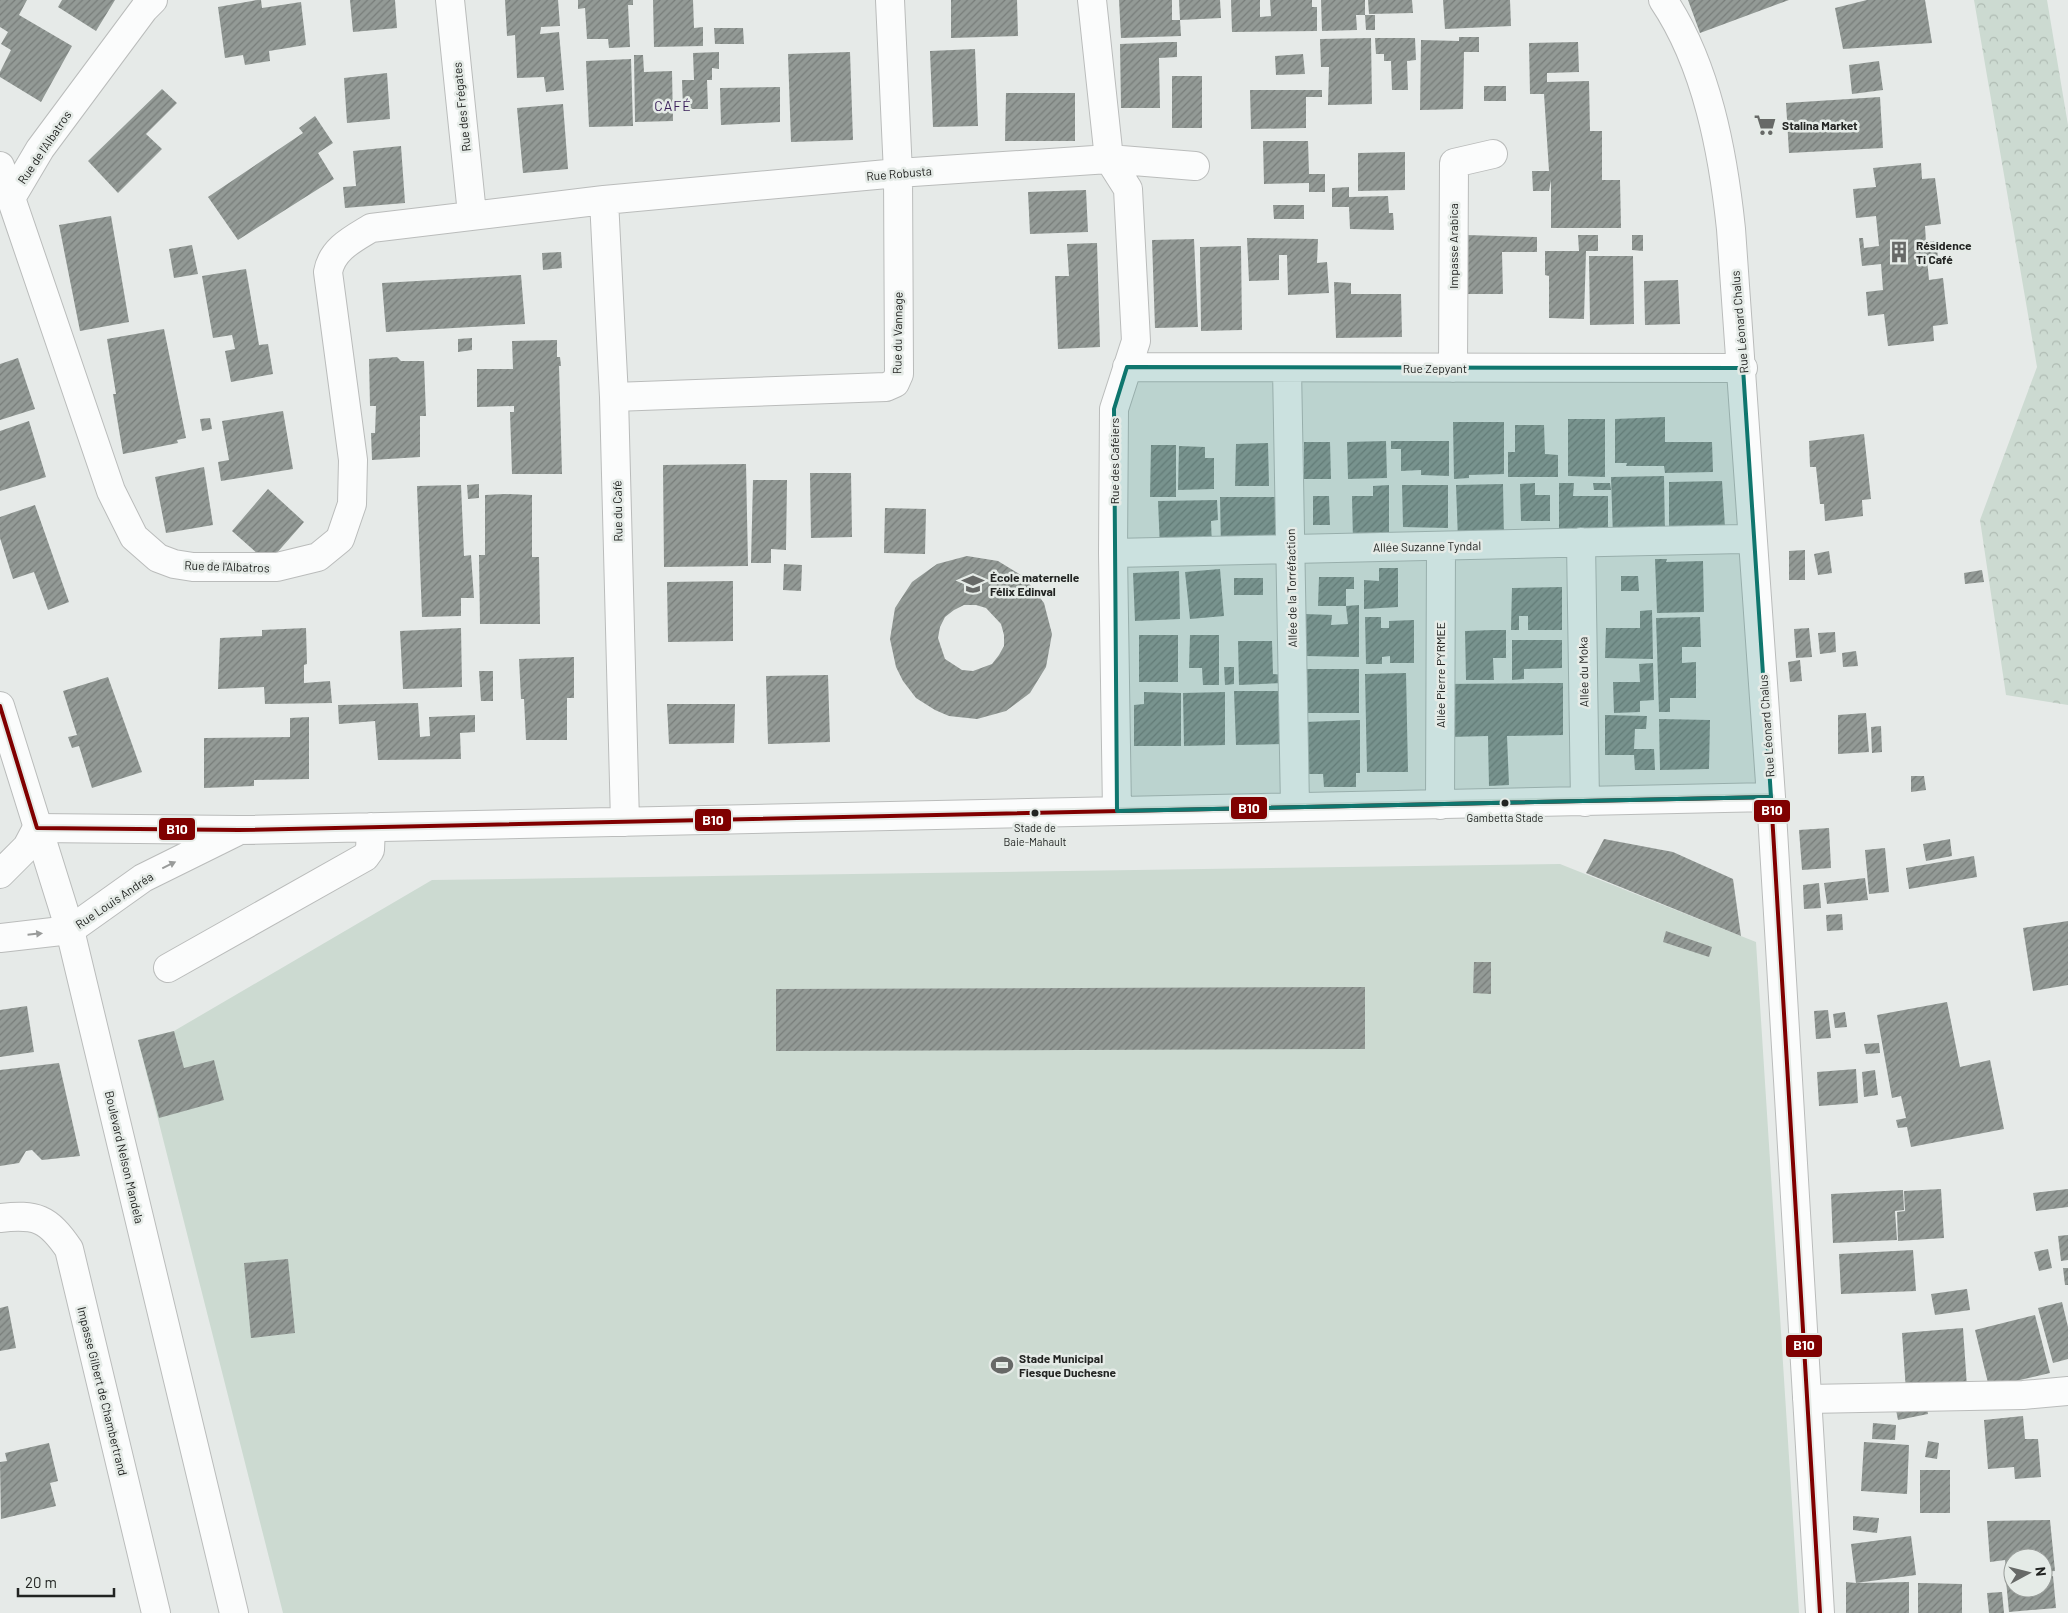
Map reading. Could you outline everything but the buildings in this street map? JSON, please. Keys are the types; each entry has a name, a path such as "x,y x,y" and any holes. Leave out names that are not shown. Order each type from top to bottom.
{"street":[{"name":"Rue de l'Albatros","path":"153,0 40,149 10,198 110,491 134,537 158,558 174,564 193,567 277,567 299,564 318,557 340,539 352,504 353,460 328,272 330,263 343,246 371,228 472,214"},
{"name":"Rue des Frégates","path":"450,0 472,214"},
{"name":"Rue du Vannage","path":"614,396 886,387 895,383 899,374 898,173 890,0"},
{"name":"Rue des Caféiers","path":"1092,0 1109,159 1128,190 1136,341 1114,409 1113,553 1117,811"},
{"name":"Rue Léonard Chalus","path":"1663,0 1691,56 1709,106 1724,167 1742,368 1771,798 1820,1613"},
{"name":"Impasse Arabica","path":"1453,368 1454,163 1492,154"},
{"name":"Rue Robusta","path":"472,214 898,173 1109,159 1195,166"},
{"path":"0,166 10,198"},
{"name":"Rue du Café","path":"604,200 614,396 625,822"},
{"name":"Rue Zepyant","path":"1127,368 1742,368"},
{"name":"Allée de la Torréfaction","path":"1287,368 1295,808"},
{"name":"Allée Suzanne Tyndal","path":"1113,553 1742,539"},
{"name":"Allée du Moka","path":"1581,542 1585,802"},
{"name":"Allée Pierre PYRMEE","path":"1440,805 1441,546"},
{"name":"Boulevard Nelson Mandela","path":"0,706 70,930 234,1613"},
{"name":"Rue Louis Andréa","path":"37,828 239,830 1771,798"},
{"path":"168,968 365,857 370,850 371,827"},
{"path":"0,874 27,847 37,828"},
{"name":"Rue Louis Andréa","path":"70,930 143,878 239,830"},
{"path":"0,938 70,930"},
{"name":"Impasse Gilbert de Chambertrand","path":"0,1218 23,1215 44,1220 57,1231 68,1249 156,1613"},
{"path":"1807,1399 2023,1395 2068,1391"}],"highlighted area":[{"path":"1127,367 1743,368 1771,797 1117,811 1114,409"}],"green space":[{"path":"1974,0 2047,0 2068,125 2068,705 2006,695 1980,520 2037,367"},
{"name":"Stade Municipal Fiesque Duchesne","path":"1560,864 1756,942 1799,1613 283,1613 138,1040 174,1031 432,880"}],"transit line":[{"name":"B10","path":"0,706 37,828 239,830 1771,797 1820,1613"}],"place":[{"name":"Stalina Market","path":"1765,125"},
{"name":"Résidence Ti Café","path":"1899,252"},
{"name":"École maternelle Félix Edinval","path":"973,584"},
{"name":"Gambetta Stade","path":"1505,803"},
{"name":"Stade de Baie-Mahault","path":"1035,813"},
{"name":"Stade Municipal Fiesque Duchesne","path":"1002,1365"}],"district":[{"name":"CAFÉ","path":"673,105"}]}
